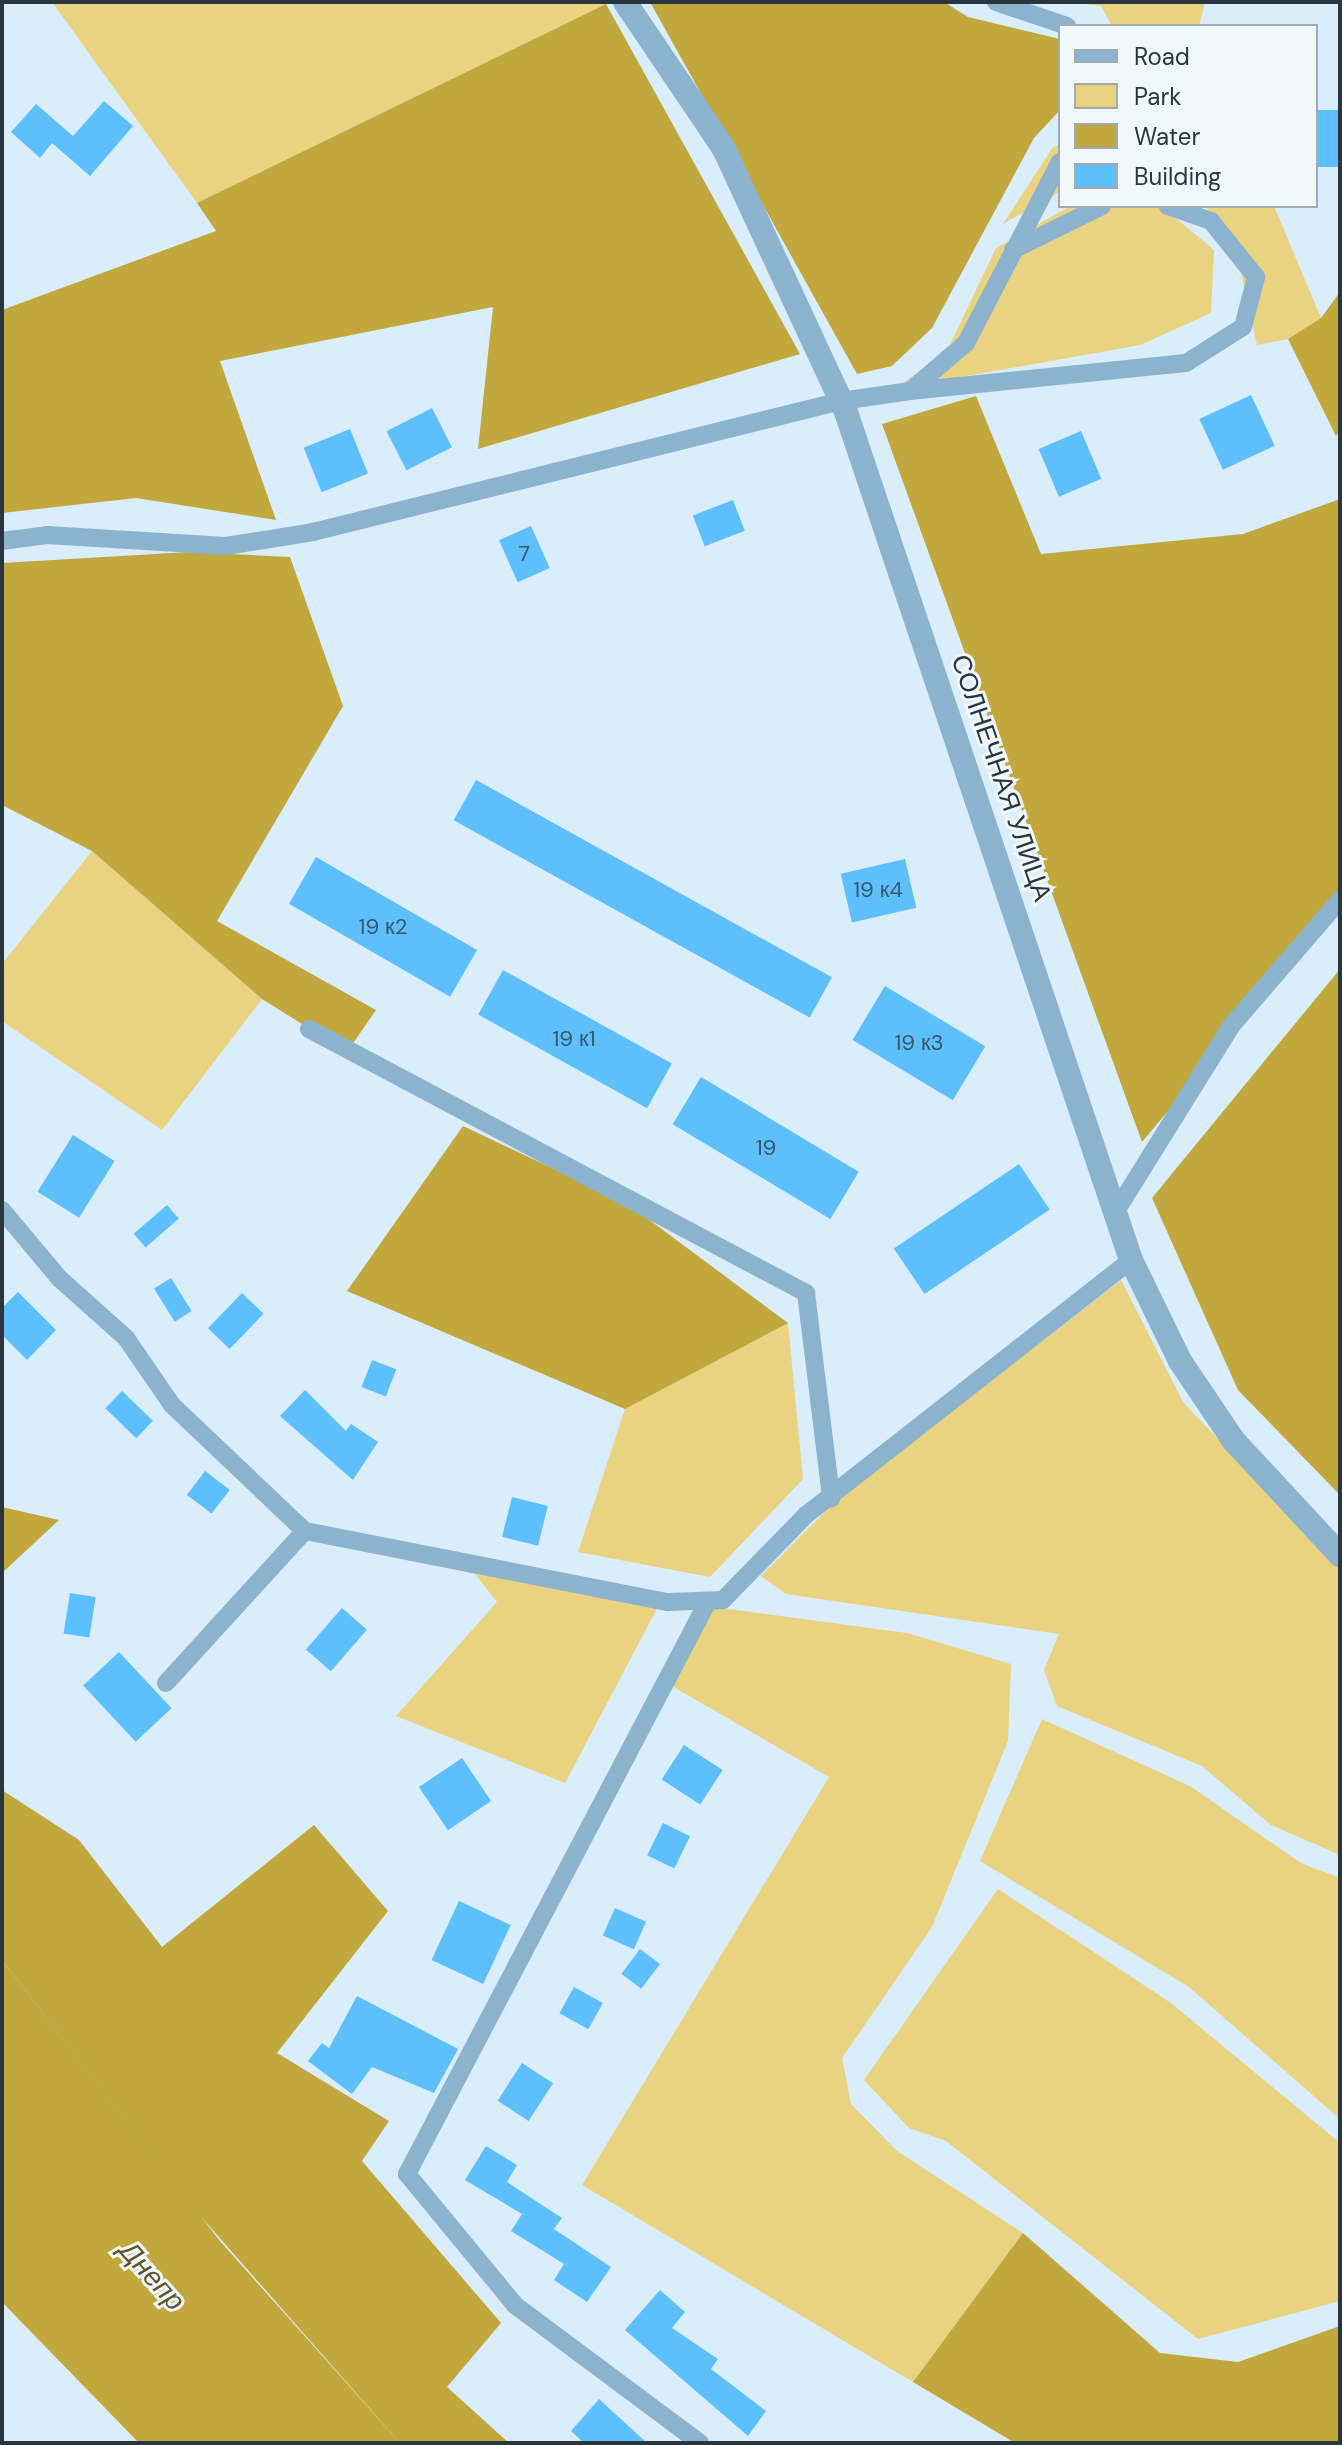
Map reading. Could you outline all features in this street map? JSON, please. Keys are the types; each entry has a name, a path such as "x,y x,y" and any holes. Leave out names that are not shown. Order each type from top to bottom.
{"street":[{"name":"СОЛНЕЧНАЯ УЛИЦА","path":"625,2 724,149 841,401 1118,1208 1131,1260 1180,1361 1234,1441 1340,1555"},
{"path":"996,2 1061,24"},
{"path":"910,391 966,343 1058,166"},
{"path":"1013,250 1098,208"},
{"path":"2,541 47,535 226,546 313,532 841,401 1186,363 1243,327 1256,277 1211,221 1174,208"},
{"path":"1118,1208 1232,1025 1340,900"},
{"path":"309,1029 806,1293 831,1498"},
{"path":"2,1210 60,1279 126,1338 172,1405 305,1531 707,1603 723,1600 831,1498 1131,1260"},
{"path":"166,1683 305,1531"},
{"path":"700,2443 515,2305 407,2174 707,1603"}],"green space":[{"path":"52,2 605,2 606,4 197,203"},
{"path":"1073,2 1205,2 1200,24 1111,24 1101,6"},
{"path":"1058,146 1058,193 1003,224 1053,147"},
{"path":"1067,208 1163,208 1214,250 1211,313 1140,345 894,389 946,353 996,248"},
{"path":"1207,208 1275,208 1321,318 1288,339 1257,345 1235,244"},
{"path":"92,851 262,999 162,1130 2,1021 2,964"},
{"path":"1121,1280 1183,1402 1340,1569 1340,1855 1271,1825 1202,1766 1057,1706 1044,1670 1059,1634 786,1594 761,1576 835,1502"},
{"path":"788,1323 803,1479 710,1577 578,1552 625,1409"},
{"path":"475,1574 661,1601 565,1783 396,1716 497,1602"},
{"path":"706,1606 907,1633 1011,1664 1008,1741 932,1927 842,2058 851,2104 897,2151 1023,2233 913,2382 582,2185 829,1777 665,1682"},
{"path":"1042,1719 1190,1786 1301,1863 1340,1878 1340,2119 1189,1987 980,1861"},
{"path":"998,1889 1171,2003 1340,2143 1340,2301 1198,2339 946,2141 909,2128 864,2080"}],"shaded area":[{"path":"650,2 944,2 968,17 1058,39 1058,112 1034,138 932,328 892,366 857,374"},
{"path":"606,4 800,354 478,449 493,307 220,361 276,520 136,498 2,513 2,310 216,231 197,203"},
{"path":"1340,292 1340,431 1336,436 1288,339 1321,318"},
{"path":"976,396 1041,554 1243,534 1340,499 1340,906 1142,1142 882,424"},
{"path":"189,552 290,557 343,706 217,921 376,1010 347,1052 262,999 92,851 2,805 2,563"},
{"path":"1340,969 1340,1495 1238,1390 1152,1198"},
{"path":"463,1126 628,1204 788,1323 625,1409 347,1291"},
{"path":"2,1507 59,1520 2,1573"},
{"path":"2,1790 79,1840 162,1947 314,1825 388,1911 277,2053 389,2121 362,2161 501,2323 447,2387 509,2443 400,2443 196,2211 2,1960"},
{"path":"1023,2233 1160,2353 1238,2362 1340,2326 1340,2443 1015,2443 913,2382"}],"water":[{"name":"Днепр","path":"2,1960 220,2241 400,2443 139,2443 2,2302"}],"building":[{"path":"104,101 133,126 90,176 52,143 40,158 11,132 36,104 73,136"},
{"path":"1318,110 1340,110 1340,167 1318,167"},
{"path":"1251,395 1275,446 1223,470 1199,419"},
{"path":"432,408 452,447 407,470 387,431"},
{"path":"350,429 368,474 322,492 304,448"},
{"path":"1081,431 1101,479 1059,497 1039,449"},
{"path":"733,500 745,531 705,546 693,515"},
{"path":"531,526 550,568 518,582 499,540"},
{"path":"476,780 832,977 810,1018 454,820"},
{"path":"316,857 477,950 450,997 289,904"},
{"path":"905,859 916,908 852,923 841,874"},
{"path":"503,970 672,1064 647,1108 478,1015"},
{"path":"885,986 985,1046 953,1100 853,1040"},
{"path":"701,1077 859,1172 830,1219 673,1124"},
{"path":"73,1135 115,1161 79,1218 37,1192"},
{"path":"1019,1164 1050,1210 925,1294 894,1248"},
{"path":"167,1205 179,1219 146,1247 134,1234"},
{"path":"171,1278 192,1311 175,1322 154,1289"},
{"path":"18,1292 56,1330 27,1360 2,1335 2,1308"},
{"path":"242,1293 264,1314 230,1349 208,1328"},
{"path":"372,1360 396,1369 386,1396 362,1387"},
{"path":"305,1390 346,1431 351,1424 378,1442 353,1480 280,1416"},
{"path":"122,1391 153,1421 136,1438 105,1408"},
{"path":"205,1471 230,1490 212,1514 187,1495"},
{"path":"512,1497 548,1506 538,1546 502,1537"},
{"path":"70,1593 96,1597 89,1638 64,1633"},
{"path":"342,1608 367,1630 331,1671 306,1650"},
{"path":"119,1652 172,1708 136,1742 83,1685"},
{"path":"684,1745 723,1770 700,1804 662,1779"},
{"path":"462,1758 491,1801 448,1830 419,1787"},
{"path":"663,1823 690,1836 674,1869 647,1855"},
{"path":"459,1901 511,1925 483,1984 432,1960"},
{"path":"615,1908 646,1922 634,1949 603,1935"},
{"path":"640,1949 660,1964 641,1989 621,1974"},
{"path":"574,1987 603,2003 588,2029 559,2013"},
{"path":"357,1996 458,2049 434,2093 372,2067 352,2094 308,2061 322,2043 329,2048"},
{"path":"522,2063 553,2083 529,2121 497,2101"},
{"path":"486,2146 517,2165 507,2182 562,2218 554,2229 611,2267 587,2302 554,2280 564,2264 511,2231 522,2214 465,2180"},
{"path":"660,2290 685,2312 672,2328 718,2359 711,2369 766,2411 748,2436 625,2330"},
{"path":"599,2399 647,2443 584,2443 571,2431"}]}
